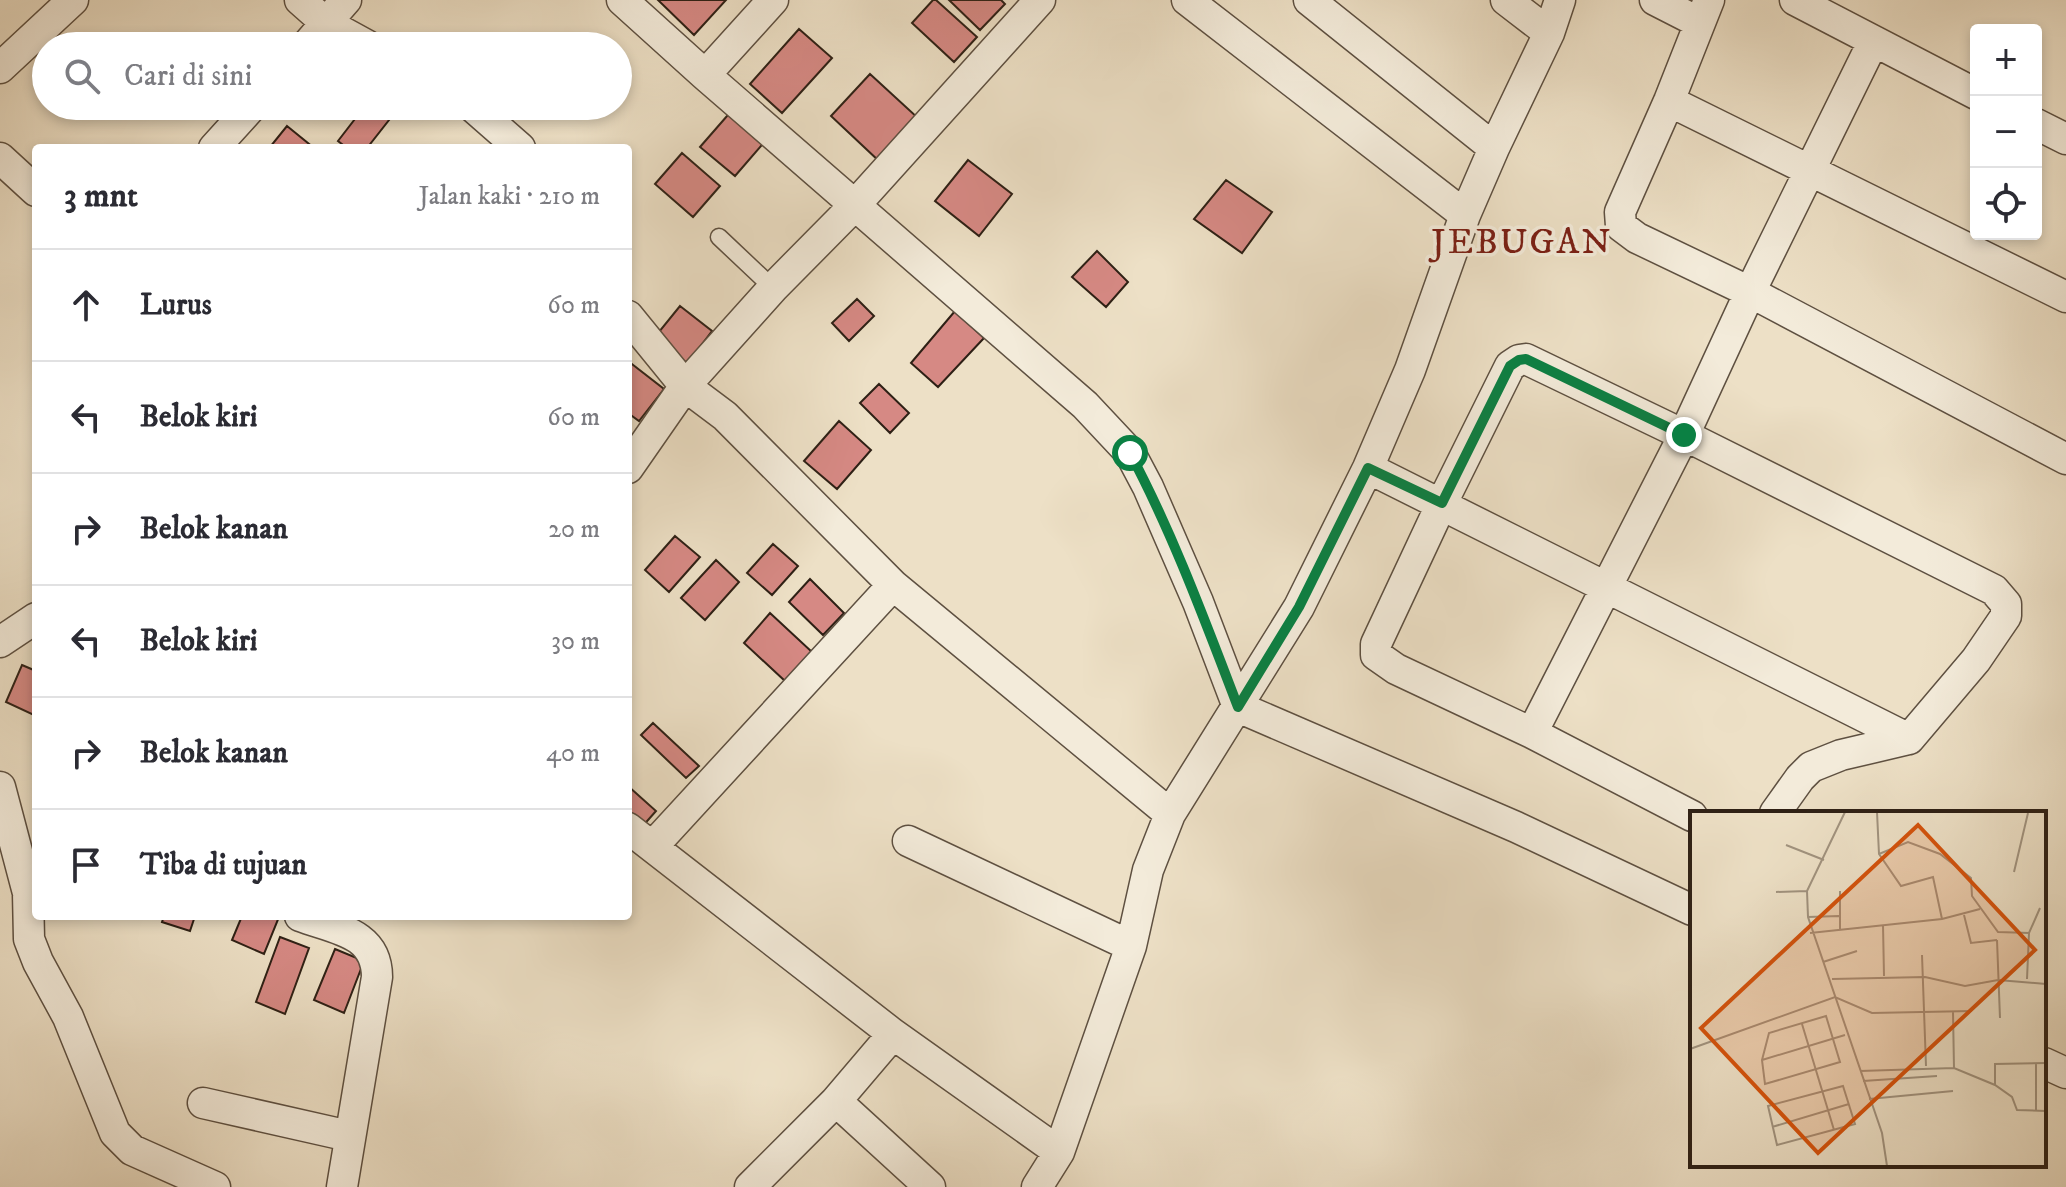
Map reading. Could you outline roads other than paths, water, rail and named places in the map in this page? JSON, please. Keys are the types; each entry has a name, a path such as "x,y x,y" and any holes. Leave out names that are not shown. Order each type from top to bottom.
{"street":[{"path":"39,32 73,0"},
{"path":"300,0 326,23 342,32"},
{"path":"318,32 346,0"},
{"path":"622,0 1085,405 1130,453 1198,602 1238,707 1516,827 1687,907"},
{"path":"705,75 773,0"},
{"path":"632,462 685,386 773,288 855,205 1040,0"},
{"path":"1187,0 1465,215"},
{"path":"1309,0 1494,148"},
{"path":"1506,0 1549,33"},
{"path":"1037,1187 1059,1152 1131,946 1148,870 1170,814 1299,607 1368,468 1410,370 1465,215 1549,33 1560,0"},
{"path":"1655,0 1705,12 1620,212 1621,226 1637,238 1750,292 2066,459"},
{"path":"1795,0 1970,91"},
{"path":"0,68 32,38"},
{"path":"1532,733 1684,435 1750,292 1873,42"},
{"path":"1669,101 2066,297"},
{"path":"218,144 239,120"},
{"path":"488,120 515,144"},
{"path":"2042,127 2066,139"},
{"path":"0,158 32,187"},
{"path":"632,321 685,386 725,416 893,585 1170,814"},
{"path":"1690,815 1532,733 1396,669 1376,655 1376,644 1442,503 1510,366 1519,360 1526,359 1684,435 2000,595 2006,604 2006,616 1976,660 1909,739 1841,755 1811,767 1776,811"},
{"path":"1368,468 1909,739"},
{"path":"653,846 893,585"},
{"path":"0,642 32,621"},
{"path":"0,787 28,893 29,939 68,1017 115,1133 132,1150 215,1187"},
{"path":"632,831 893,1034 1059,1152"},
{"path":"908,841 1131,946"},
{"path":"313,920 346,930 366,944 377,960 377,977 342,1187"},
{"path":"750,1187 836,1101 893,1034"},
{"path":"2046,1064 2066,1073"},
{"path":"836,1101 930,1187"},
{"path":"203,1103 349,1136"}],"lane":[{"path":"719,237 773,288"}],"district":[{"name":"JEBUGAN","path":"1522,240"}]}
